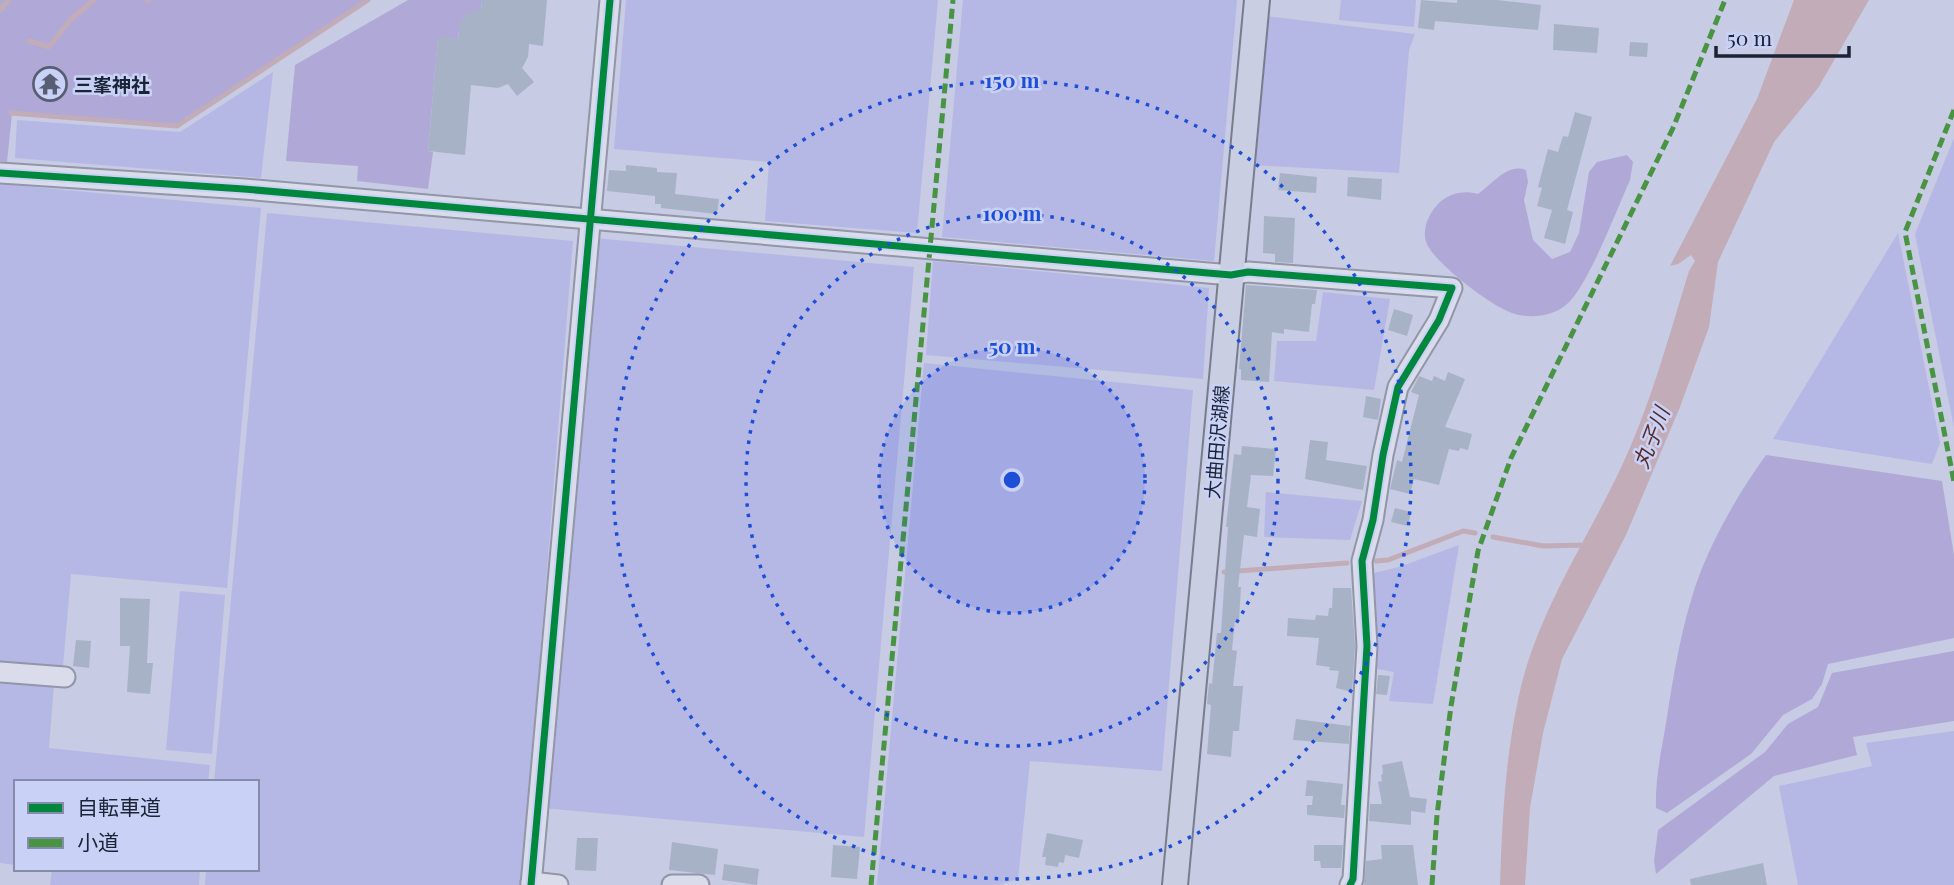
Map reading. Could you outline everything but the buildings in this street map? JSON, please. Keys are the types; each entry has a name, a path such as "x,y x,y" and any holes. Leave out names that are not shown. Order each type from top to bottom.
{"main road":[{"name":"大曲田沢湖線","path":"1175,885 1257,0"}],"street":[{"path":"558,885 531,883 610,0"},
{"path":"0,173 244,189 1231,275 1248,272 1452,288 1439,320 1398,387 1383,455 1373,520 1362,561 1367,646 1353,879 1350,885"},
{"path":"0,672 65,677"},
{"path":"671,885 699,885"}],"shaded area":[{"path":"0,0 368,0 177,126 12,114 7,162 0,161"},
{"path":"408,0 482,0 481,10 463,20 458,39 438,38 428,151 433,152 428,189 357,181 358,166 286,161 295,65"},
{"path":"626,0 938,0 917,233 765,221 769,162 614,149"},
{"path":"963,0 1237,0 1214,261 942,237"},
{"path":"1341,0 1416,0 1414,27 1339,20"},
{"path":"1266,16 1415,34 1409,50 1399,173 1252,165"},
{"path":"273,72 261,178 15,158 17,120 180,132"},
{"path":"1954,138 1954,427 1915,234"},
{"path":"1627,155 1633,162 1630,180 1602,246 1575,295 1555,312 1526,316 1503,309 1477,293 1439,261 1426,242 1425,231 1429,216 1443,200 1462,192 1478,194 1506,172 1519,169 1526,170 1528,182 1524,200 1533,240 1552,259 1570,252 1579,233 1589,172 1597,162"},
{"path":"0,184 261,208 227,588 71,574 63,666 0,663"},
{"path":"267,213 573,241 522,885 205,885 206,871 259,871 259,780 214,780"},
{"path":"1898,233 1940,443 1932,464 1773,439"},
{"path":"594,238 914,267 864,837 542,808"},
{"path":"933,261 1209,288 1203,379 926,355"},
{"path":"1323,292 1390,299 1374,390 1274,381 1277,341 1316,341"},
{"path":"924,363 1193,390 1162,771 1030,761 1018,879 998,885 877,885"},
{"path":"1766,455 1942,481 1954,555 1954,638 1828,664 1822,684 1812,699 1783,715 1751,754 1667,813 1656,808 1658,774 1674,672 1688,612 1698,579 1714,542 1744,487"},
{"path":"1266,492 1362,501 1350,540 1264,537"},
{"path":"1459,545 1433,704 1389,701 1394,672 1372,668 1370,574 1399,567"},
{"path":"180,591 225,595 212,754 166,750"},
{"path":"1954,651 1954,721 1853,737 1857,755 1774,776 1656,874 1654,861 1658,830 1765,752 1788,724 1818,707 1832,673"},
{"path":"0,678 54,684 49,748 210,765 208,780 14,780 14,865 0,863"},
{"path":"1954,731 1954,885 1798,885 1779,786 1872,766 1866,743"},
{"path":"52,871 200,871 199,885 50,885"}],"water":[{"name":"丸子川","path":"1794,0 1869,0 1818,88 1774,142 1718,262 1709,327 1680,407 1626,535 1562,659 1543,733 1530,808 1525,885 1500,885 1507,769 1526,669 1548,611 1619,472 1640,423 1689,271 1695,261 1691,255 1670,266 1757,99"}],"waterway":[{"path":"0,10 9,0"},
{"path":"29,41 49,47 71,19 94,0"},
{"path":"11,113 177,126 368,0"},
{"path":"1376,561 1388,560 1463,531 1475,533"},
{"path":"1493,537 1543,546 1587,545"},
{"path":"1224,572 1347,563"}],"marked path":[{"path":"871,885 953,0"},
{"path":"1432,885 1437,815 1451,706 1478,551 1511,458 1673,128 1725,0"},
{"path":"1954,110 1905,232 1954,482"}],"cycle path":[{"path":"531,885 610,0"},
{"path":"0,173 244,189 1231,275 1248,272 1452,288 1439,320 1398,387 1383,455 1373,520 1362,561 1367,646 1353,879 1350,885"}],"place":[{"name":"三峯神社","path":"50,84"}]}
